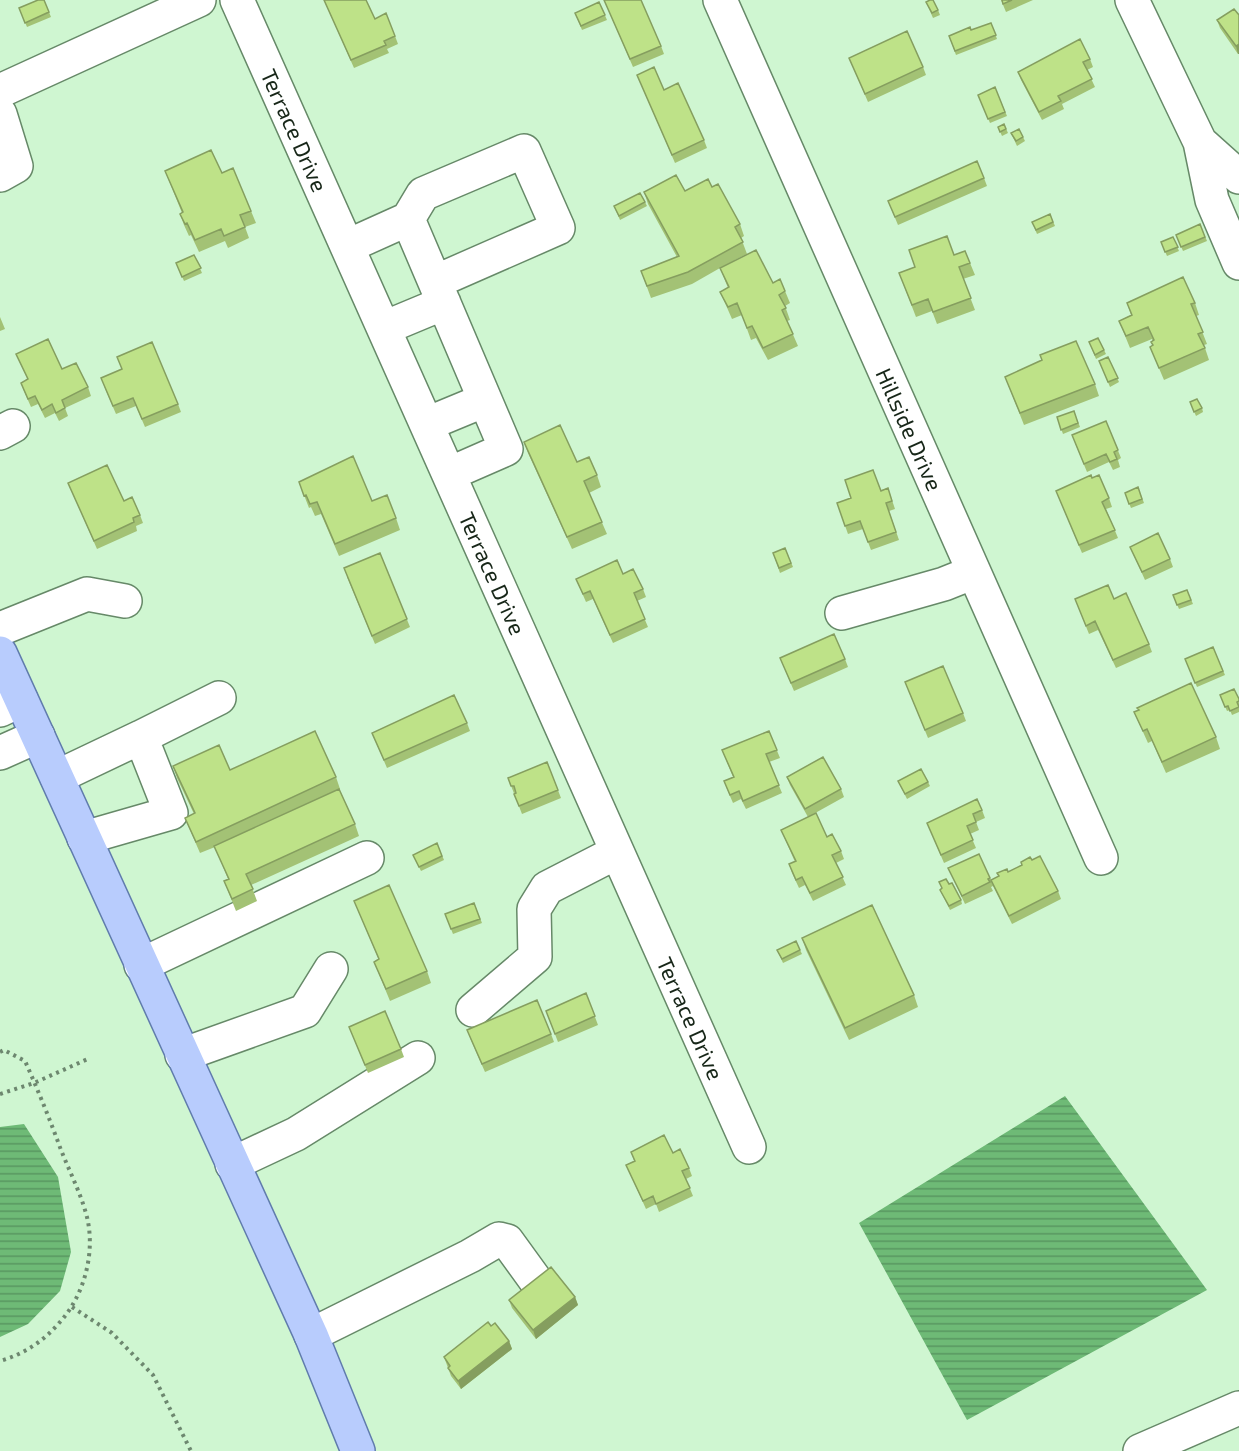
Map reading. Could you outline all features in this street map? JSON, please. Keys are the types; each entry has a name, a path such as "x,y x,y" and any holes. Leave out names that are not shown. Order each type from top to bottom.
{"main road":[{"path":"0,653 10,705 38,736 311,1335 358,1451"}],"street":[{"path":"0,91 199,0"},
{"name":"Terrace Drive","path":"237,0 749,1147"},
{"name":"Hillside Drive","path":"720,0 1101,858"},
{"path":"1132,0 1200,142 1212,200 1239,263"},
{"path":"0,114 16,166 0,175"},
{"path":"1200,142 1239,177"},
{"path":"348,246 408,219 423,194 524,151 558,228 440,293 384,328"},
{"path":"408,219 506,449 449,474"},
{"path":"427,424 485,400"},
{"path":"842,613 944,584 974,572"},
{"path":"0,629 87,594 125,601"},
{"path":"57,777 219,698"},
{"path":"0,753 38,736"},
{"path":"84,838 171,813 141,737"},
{"path":"473,1010 535,957 534,909 547,888 617,852"},
{"path":"141,965 367,858"},
{"path":"182,1055 305,1011 331,969"},
{"path":"232,1164 296,1134 418,1058"},
{"path":"311,1335 470,1256 499,1239 507,1242 536,1281"},
{"path":"1140,1451 1239,1408"}],"path":[{"path":"0,1052 4,1050 25,1061 86,1212 90,1242 88,1264 81,1288 72,1307 46,1338 26,1351 0,1361"},
{"path":"0,1094 34,1083 90,1058"},
{"path":"72,1307 112,1333 153,1375 191,1451"}],"shaded area":[{"path":"1065,1096 1207,1290 967,1420 859,1223"},
{"path":"24,1124 58,1177 71,1252 60,1291 28,1324 0,1337 0,1127"}],"building":[{"path":"38,0 44,0 49,12 25,23 19,8"},
{"path":"324,0 366,0 375,19 386,13 395,36 384,41 386,45 351,60"},
{"path":"604,0 641,0 661,46 630,59"},
{"path":"933,0 938,10 932,13 926,2"},
{"path":"599,2 605,15 581,26 575,13"},
{"path":"1234,9 1239,15 1239,44 1236,46 1217,20"},
{"path":"991,23 996,35 955,51 949,36 970,27 971,30"},
{"path":"907,31 923,67 865,94 849,58"},
{"path":"1080,39 1090,59 1083,62 1092,79 1058,96 1061,101 1039,112 1018,72"},
{"path":"654,67 664,90 678,83 704,140 672,155 637,75"},
{"path":"995,87 1005,112 988,119 978,95"},
{"path":"1004,124 1006,129 1000,132 998,127"},
{"path":"1019,129 1023,137 1016,141 1011,133"},
{"path":"211,150 222,173 233,168 251,211 240,215 245,227 224,236 221,229 195,240 180,214 183,212 165,171"},
{"path":"977,161 984,178 895,217 888,201"},
{"path":"676,175 685,191 708,179 712,187 718,184 740,224 735,227 743,242 688,272 647,286 641,271 679,256 644,192"},
{"path":"640,193 645,202 619,216 614,206"},
{"path":"1050,214 1053,222 1036,230 1032,222"},
{"path":"1200,224 1205,237 1181,247 1176,235"},
{"path":"947,236 954,255 965,251 970,263 959,267 971,298 933,312 928,299 912,305 899,273 915,267 909,250"},
{"path":"1173,237 1178,247 1165,252 1161,242"},
{"path":"756,250 773,283 780,279 785,291 779,295 786,308 782,310 793,334 763,348 752,326 747,328 737,303 728,307 720,292 729,287 720,268"},
{"path":"194,255 201,268 182,277 176,263"},
{"path":"1183,277 1195,303 1191,304 1203,332 1198,334 1205,348 1159,368 1150,347 1154,340 1148,327 1126,336 1119,321 1132,315 1127,303"},
{"path":"1098,338 1104,350 1095,355 1089,342"},
{"path":"48,339 62,369 76,363 88,387 62,400 65,408 56,413 52,404 42,410 35,396 28,399 21,383 28,379 16,354"},
{"path":"1076,341 1095,384 1020,413 1005,377 1042,360 1040,355"},
{"path":"152,342 178,404 142,419 133,398 113,406 101,378 122,369 117,357"},
{"path":"1108,357 1118,378 1108,382 1099,361"},
{"path":"1197,399 1202,408 1194,412 1190,402"},
{"path":"1074,411 1078,423 1061,430 1057,417"},
{"path":"1106,421 1118,450 1114,452 1117,459 1110,462 1106,454 1084,464 1072,435"},
{"path":"560,425 577,462 589,457 597,475 584,481 602,522 567,537 524,442"},
{"path":"353,456 372,501 387,495 396,518 335,544 317,502 310,504 299,482"},
{"path":"107,465 124,501 132,497 140,515 133,518 134,522 94,541 68,483"},
{"path":"873,470 881,491 888,488 892,501 886,503 896,532 868,542 860,521 845,526 837,503 851,498 845,480"},
{"path":"1091,475 1092,478 1099,475 1109,498 1102,502 1115,530 1079,545 1056,491"},
{"path":"1138,487 1142,499 1129,504 1125,493"},
{"path":"1158,533 1170,559 1142,572 1130,547"},
{"path":"785,548 791,563 779,568 773,553"},
{"path":"380,553 407,619 372,636 344,568"},
{"path":"617,560 623,574 633,569 643,589 634,593 645,619 610,635 590,591 583,594 576,579"},
{"path":"1108,585 1114,599 1126,593 1149,644 1113,660 1095,621 1086,626 1075,599"},
{"path":"1187,590 1191,600 1177,605 1173,595"},
{"path":"834,634 845,659 791,683 780,658"},
{"path":"1213,647 1223,671 1195,683 1185,659"},
{"path":"943,666 963,713 925,730 905,682"},
{"path":"1191,683 1216,737 1162,762 1147,729 1143,731 1134,712 1139,710 1137,708"},
{"path":"1234,689 1239,699 1237,702 1239,707 1230,711 1228,706 1225,707 1220,695"},
{"path":"454,695 467,723 384,760 372,733"},
{"path":"315,731 336,777 196,842 185,818 195,813 173,766 219,745 230,770"},
{"path":"769,731 777,750 766,754 779,785 743,801 739,791 730,795 724,781 734,777 722,750"},
{"path":"823,757 841,789 805,809 787,777"},
{"path":"547,762 558,790 519,806 514,794 516,793 514,786 511,786 508,778"},
{"path":"921,769 928,782 905,794 898,781"},
{"path":"339,789 355,824 246,874 253,889 232,899 224,881 229,879 214,846"},
{"path":"977,799 982,810 973,814 976,822 967,826 973,840 941,855 927,823"},
{"path":"816,813 827,837 832,834 841,851 832,855 843,877 810,893 802,877 796,880 789,864 796,861 781,830"},
{"path":"437,843 442,856 419,867 413,855"},
{"path":"979,854 990,882 962,896 948,868"},
{"path":"1040,856 1058,891 1009,916 991,880 999,876 997,873 1007,869 1008,872 1022,865 1021,862 1030,857 1032,860"},
{"path":"946,879 949,884 952,883 961,900 949,906 940,890 942,888 939,882"},
{"path":"389,885 427,971 386,989 374,962 379,959 354,901"},
{"path":"474,903 480,919 451,929 445,914"},
{"path":"872,905 914,995 845,1028 802,938"},
{"path":"796,941 800,950 782,959 777,950"},
{"path":"586,993 595,1016 555,1034 546,1011"},
{"path":"537,1000 551,1034 482,1064 467,1030"},
{"path":"385,1011 401,1049 365,1065 349,1027"},
{"path":"664,1135 673,1153 680,1149 689,1168 682,1171 690,1188 656,1204 653,1196 643,1201 626,1165 635,1161 631,1152"},
{"path":"551,1267 575,1297 533,1330 509,1300"},
{"path":"488,1322 491,1326 495,1323 509,1341 458,1381 448,1368 450,1366 444,1357"}]}
